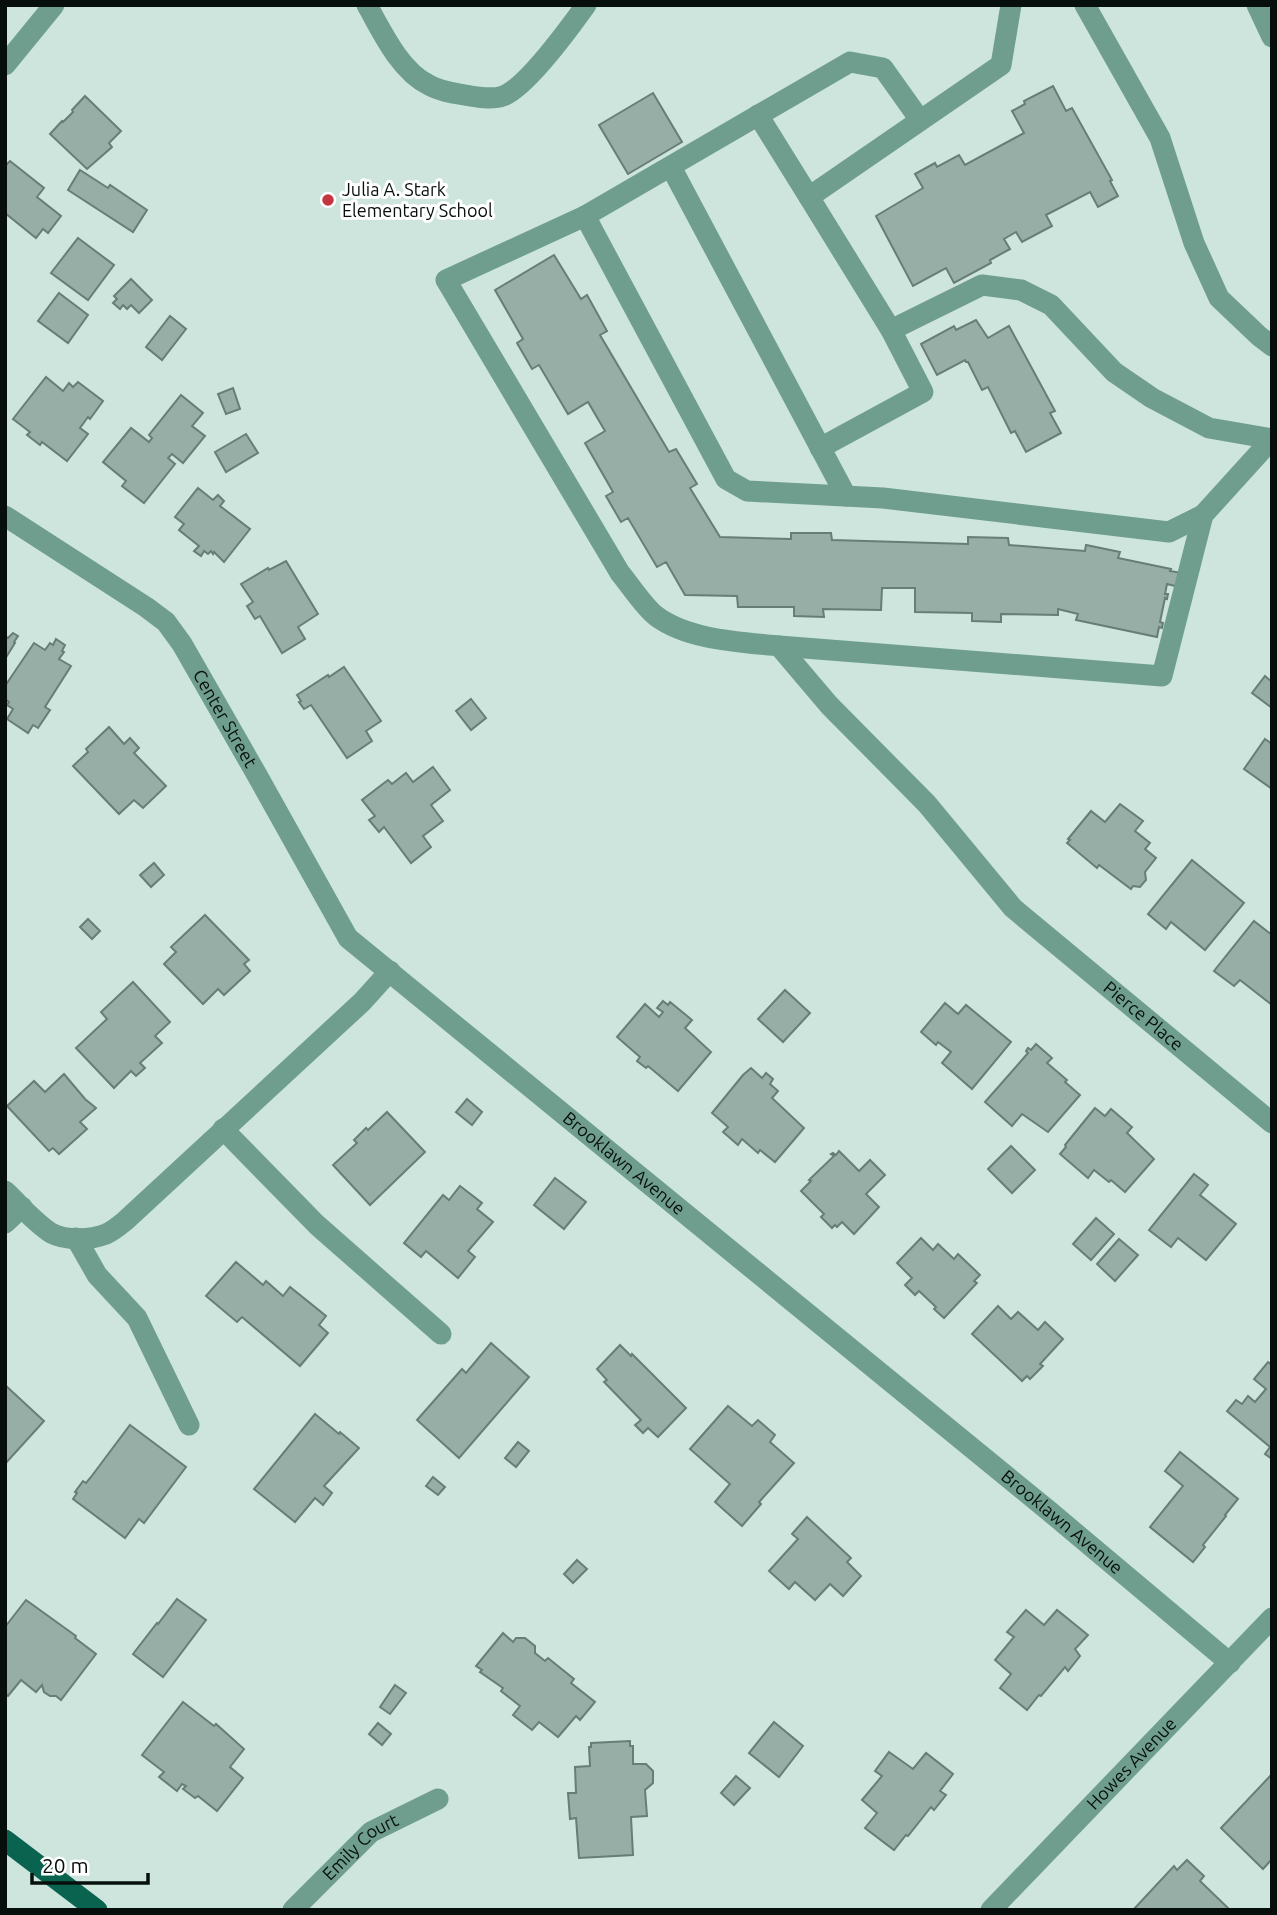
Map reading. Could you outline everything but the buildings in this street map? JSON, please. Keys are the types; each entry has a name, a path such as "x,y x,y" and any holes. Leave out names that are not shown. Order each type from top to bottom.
{"main road":[{"path":"5,1840 97,1910"}],"street":[{"path":"5,65 54,5"},
{"path":"367,5 407,70 429,85 453,93 479,97 503,96 523,82 586,5"},
{"path":"809,197 1001,65 1012,5"},
{"path":"1085,5 1160,138 1194,243 1219,298 1272,346"},
{"path":"920,120 883,68 850,62 585,216 446,280 620,573 655,615 684,631 724,640 1162,676 1203,515"},
{"path":"758,115 891,330 923,392 820,448"},
{"path":"671,167 846,496"},
{"path":"585,216 726,479 747,491 883,498 1169,532 1203,515 1272,439"},
{"path":"891,330 982,285 1021,290 1051,305 1114,372 1152,398 1209,428 1272,439"},
{"name":"Center Street","path":"5,516 166,622 182,643 348,938 390,971"},
{"name":"Pierce Place","path":"779,646 829,705 927,804 1013,908 1272,1123"},
{"path":"5,1191 54,1234 76,1238 96,1237 115,1229 362,1002 390,971"},
{"name":"Brooklawn Avenue","path":"390,971 1049,1511 1230,1663"},
{"path":"223,1129 317,1224 441,1334"},
{"path":"5,1223 22,1207"},
{"path":"76,1238 97,1275 137,1318 189,1425"},
{"name":"Howes Avenue","path":"991,1910 1272,1618"},
{"name":"Emily Court","path":"293,1910 371,1832 438,1798"}],"place":[{"name":"Julia A. Stark Elementary School","path":"328,200"}]}
